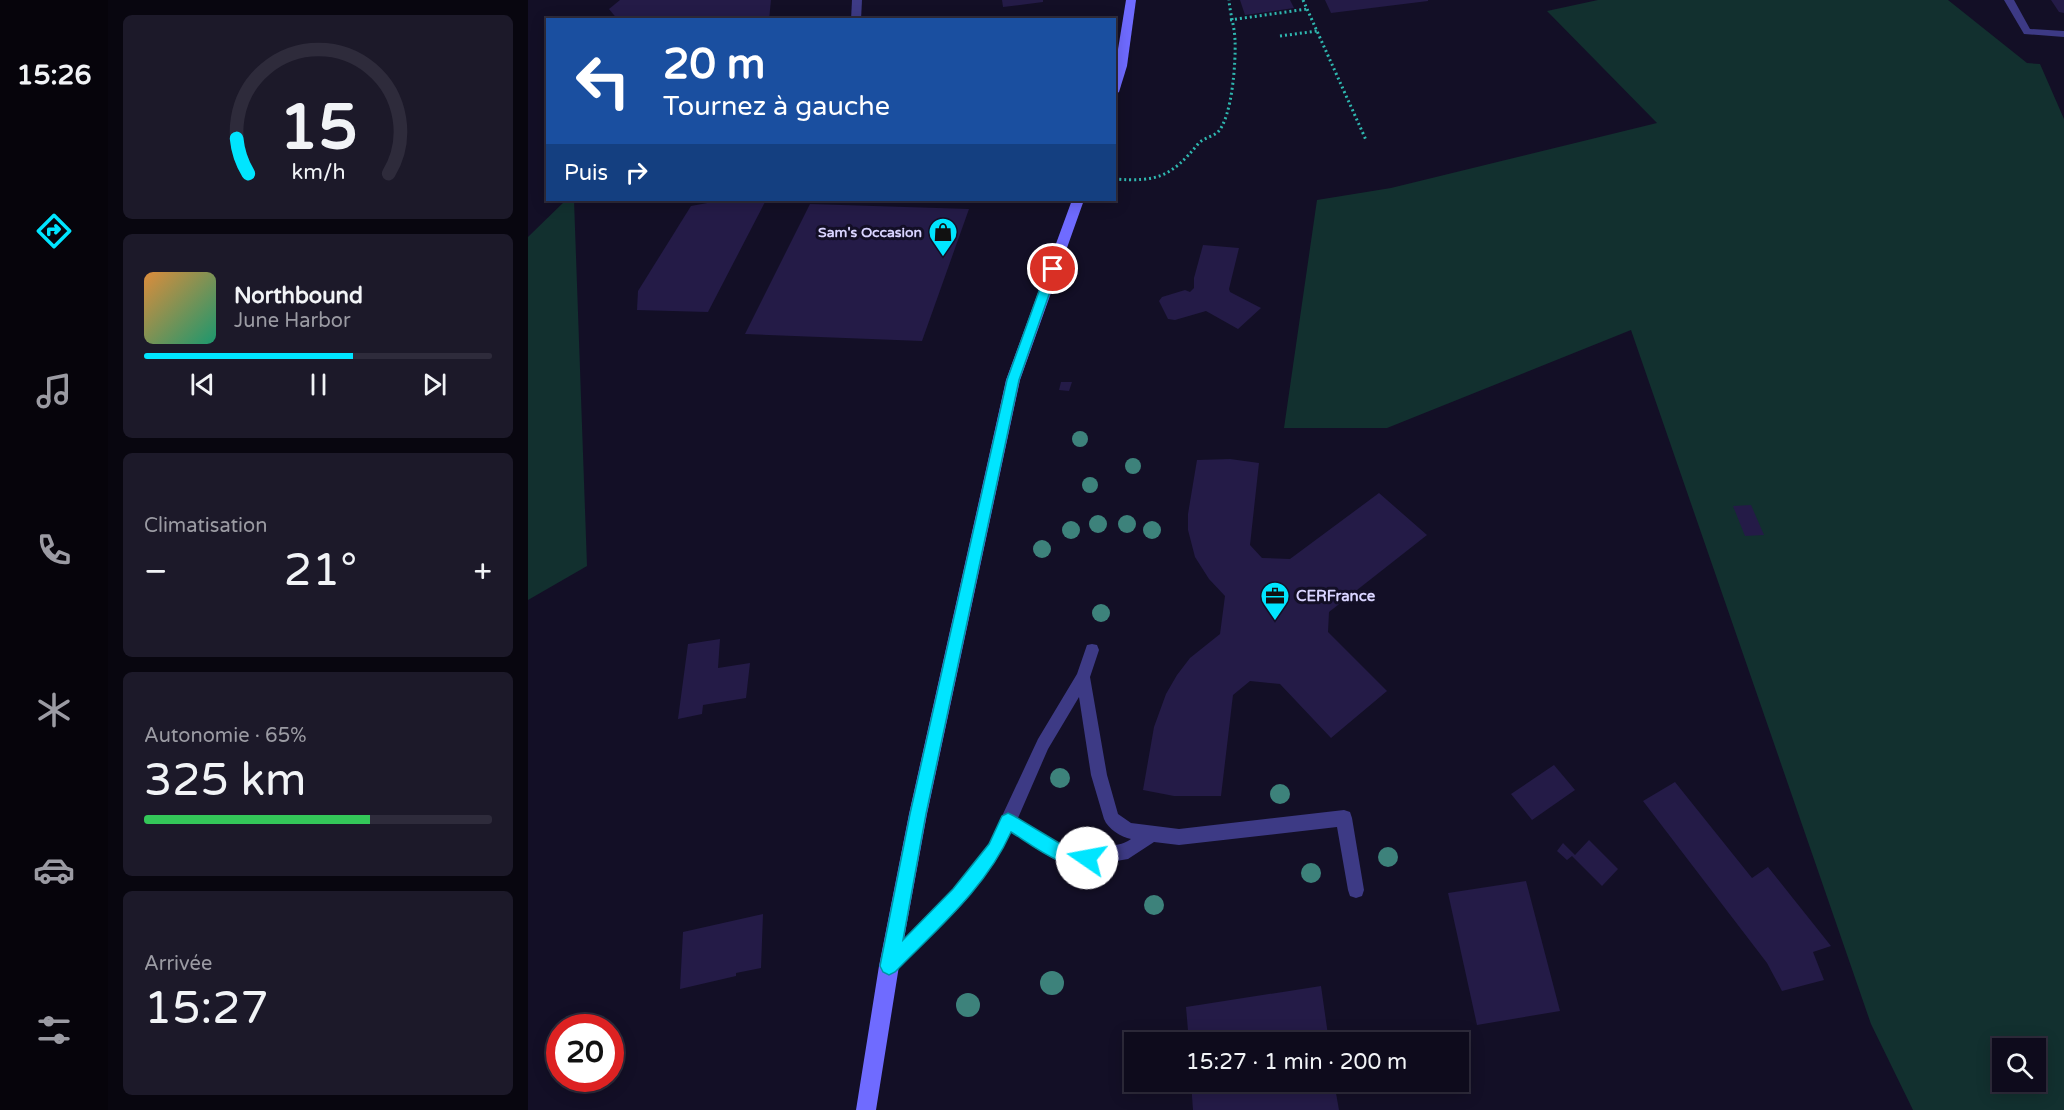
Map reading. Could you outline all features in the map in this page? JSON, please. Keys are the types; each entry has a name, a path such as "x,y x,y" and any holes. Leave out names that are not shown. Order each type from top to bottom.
{"main road":[{"path":"1116,86 1122,66 1131,0"},
{"path":"866,1110 889,966 918,814 1013,380 1078,201"}],"street":[{"path":"856,18 857,0"},
{"path":"2009,0 2027,32 2064,34"}],"lane":[{"path":"889,966 959,895 995,850 1043,744 1083,676 1092,650"},
{"path":"1083,676 1099,775 1112,819 1128,831 1179,837 1344,818 1356,890"},
{"path":"1008,821 1061,854 1087,858 1128,851 1152,834"}],"path":[{"path":"1116,179 1147,181 1168,176 1192,154 1200,142 1219,131 1225,118 1234,55 1235,37 1230,20 1229,0"},
{"path":"1303,0 1366,140"},
{"path":"1230,20 1307,9"},
{"path":"1280,36 1317,31"}],"green space":[{"path":"1598,0 1948,0 2027,63 2040,64 2064,119 2064,1110 1913,1110 1871,1024 1631,330 1387,428 1284,428 1317,200 1391,188 1657,123 1547,11"},
{"path":"565,201 574,201 587,566 528,600 528,237"}],"building":[{"path":"620,0 771,0 769,18 616,18 609,9"},
{"path":"1002,0 1043,0 1043,2 1003,7"},
{"path":"1240,0 1290,0 1294,8 1245,15"},
{"path":"1325,0 1428,0 1428,1 1331,13"},
{"path":"2051,0 2064,0 2064,13 2059,12"},
{"path":"718,201 765,202 708,312 637,310 638,291 691,206"},
{"path":"810,204 969,209 922,341 745,334"},
{"path":"1203,245 1239,248 1230,292 1261,308 1238,329 1206,311 1175,320 1168,319 1159,301 1162,297 1185,290 1190,292 1194,288 1194,278"},
{"path":"1061,382 1072,382 1069,391 1059,390"},
{"name":"CERFrance","path":"1230,459 1259,463 1250,545 1262,558 1290,559 1379,493 1427,535 1329,612 1328,632 1387,691 1331,738 1280,684 1250,681 1233,695 1221,796 1174,796 1143,790 1154,727 1166,694 1190,658 1220,634 1225,596 1209,579 1195,557 1188,530 1188,514 1197,460"},
{"path":"1751,505 1764,535 1745,536 1733,506"},
{"path":"720,639 718,668 750,663 746,698 703,705 702,714 678,719 688,644"},
{"path":"1554,765 1575,790 1532,820 1511,794"},
{"path":"1675,782 1752,878 1768,867 1831,946 1813,952 1824,980 1782,991 1767,963 1643,801"},
{"path":"1589,840 1618,869 1602,886 1572,856 1567,860 1557,851 1563,843 1575,855"},
{"path":"1526,881 1560,1011 1477,1025 1448,893"},
{"path":"763,914 761,968 680,989 683,932"},
{"path":"1321,986 1328,1032 1188,1032 1186,1007"},
{"path":"1192,1092 1336,1092 1339,1110 1193,1110"}],"place":[{"name":"Sam's Occasion","path":"943,258"},
{"name":"CERFrance","path":"1275,622"}],"route":[{"path":"1053,269 1013,380 918,814 889,966 959,895 995,850 1008,821 1061,854 1087,858"}]}
